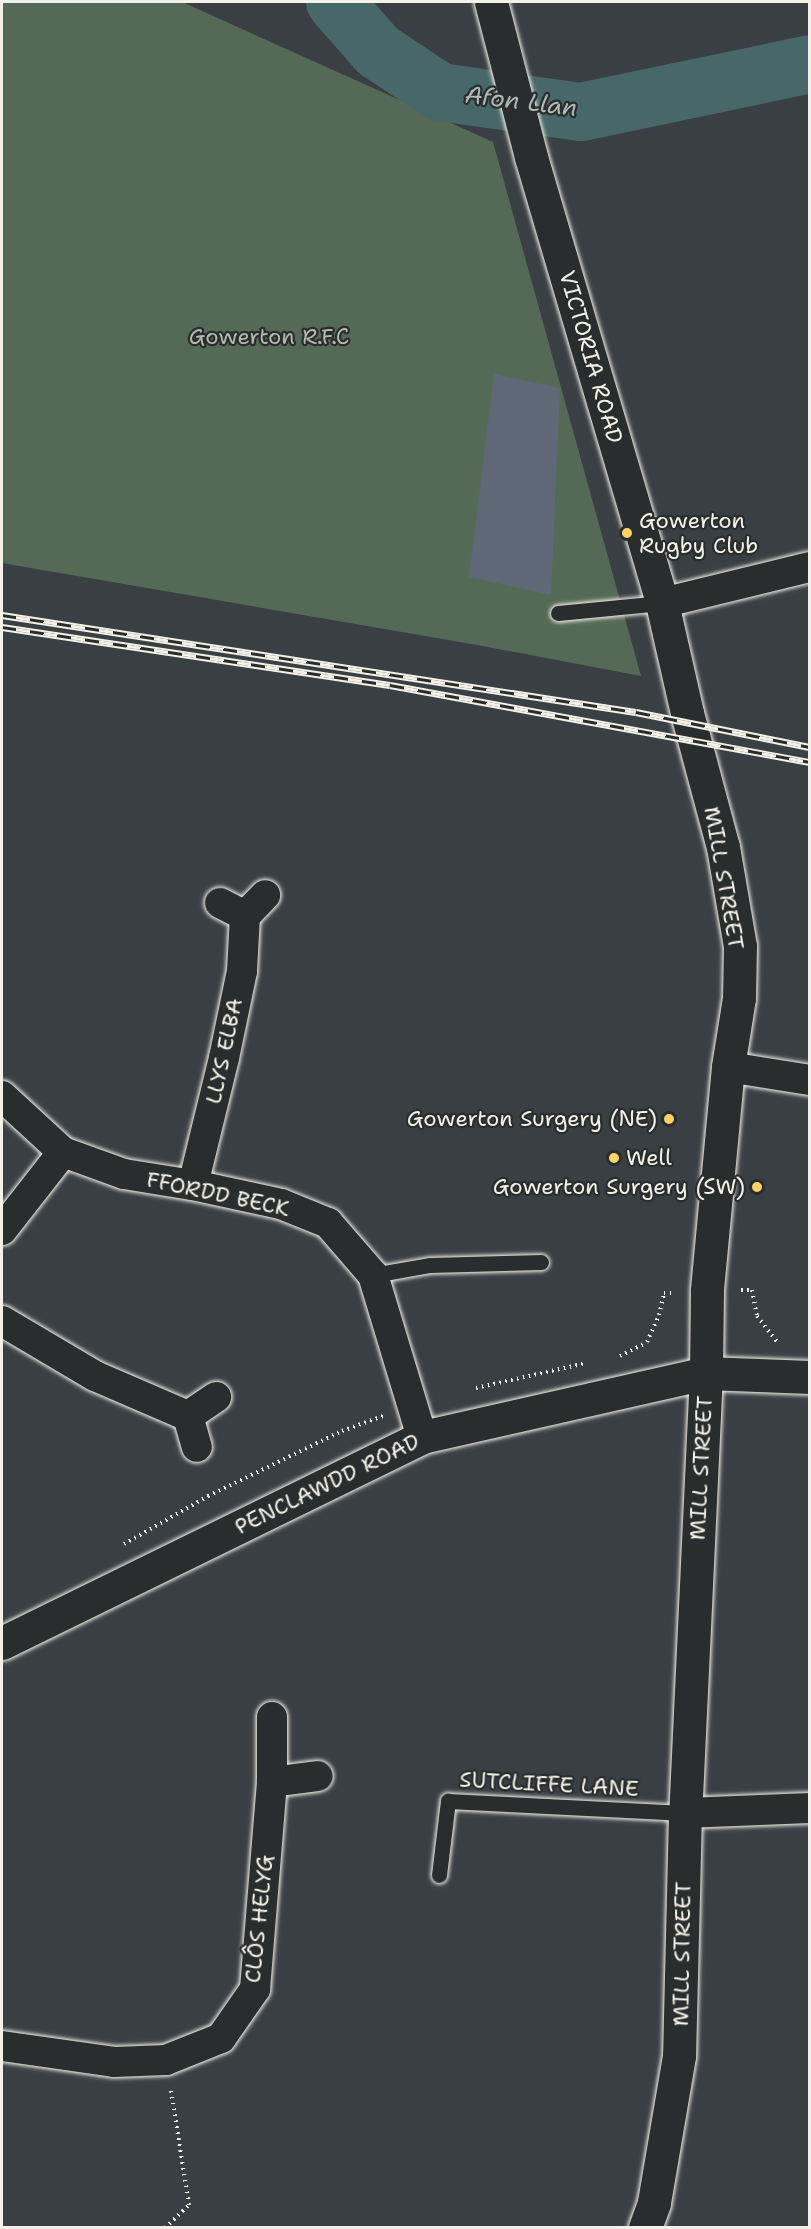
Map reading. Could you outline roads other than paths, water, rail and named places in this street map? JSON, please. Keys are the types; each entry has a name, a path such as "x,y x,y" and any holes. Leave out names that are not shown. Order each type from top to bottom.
{"main road":[{"name":"VICTORIA ROAD","path":"491,2 531,156 662,603 687,713"},
{"name":"MILL STREET","path":"645,2228 654,2203 679,2056 686,1813 706,1373 707,1291 728,1067 739,998 740,946 723,847 687,713"},
{"name":"PENCLAWDD ROAD","path":"2,1643 422,1437 706,1373 810,1377"}],"street":[{"path":"662,603 810,567"},
{"name":"LLYS ELBA","path":"193,1185 242,972 232,910 265,895"},
{"path":"728,1067 810,1080"},
{"name":"FFORDD BECK","path":"2,1096 63,1152 124,1174 193,1185 281,1204 328,1223 373,1275 422,1437"},
{"path":"2,1230 63,1152"},
{"path":"2,1321 95,1376 188,1416"},
{"path":"188,1416 216,1397"},
{"path":"188,1416 197,1447"},
{"name":"CLÔS HELYG","path":"2,2046 114,2062 166,2060 221,2038 255,1989 272,1782 272,1717"},
{"path":"272,1782 318,1776"},
{"path":"686,1813 810,1808"}],"lane":[{"path":"558,613 662,603"},
{"path":"373,1275 430,1265 541,1262"},
{"name":"SUTCLIFFE LANE","path":"439,1875 448,1801 686,1813"}],"waterway":[{"name":"Afon Llan","path":"335,2 378,51 440,92 581,112 810,64"}],"railway":[{"path":"2,615 636,712 810,747"},
{"path":"2,627 390,685 810,762"}],"place":[{"name":"Gowerton Rugby Club","path":"627,533"},
{"name":"Gowerton Surgery (NE)","path":"669,1119"},
{"name":"Well","path":"614,1158"},
{"name":"Gowerton Surgery (SW)","path":"757,1187"}],"park label":[{"name":"Gowerton R.F.C","path":"269,337"}]}
